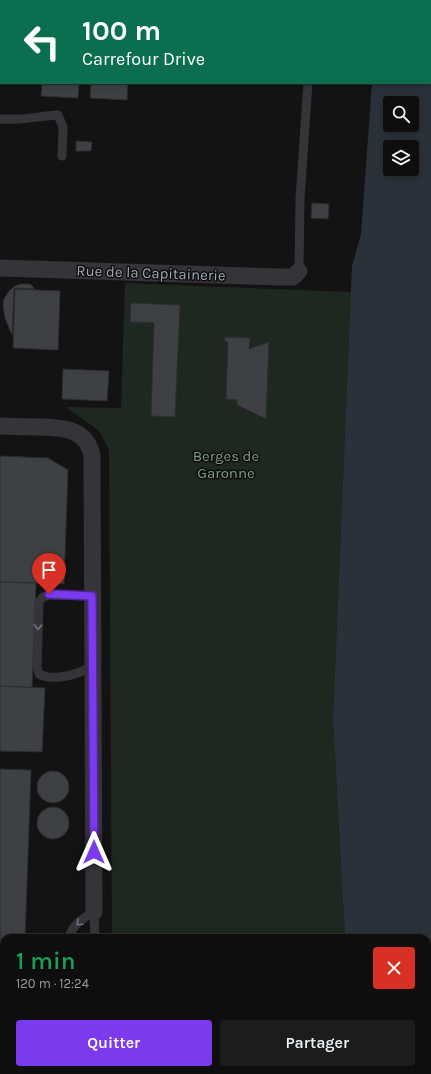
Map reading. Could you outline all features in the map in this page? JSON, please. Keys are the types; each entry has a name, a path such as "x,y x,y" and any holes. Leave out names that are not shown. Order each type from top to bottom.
{"street":[{"name":"Rue de la Capitainerie","path":"0,268 282,277 292,277 299,271"},
{"path":"0,426 57,428 74,431 86,440 92,456 94,912"}],"lane":[{"path":"299,271 300,198 308,84"},
{"path":"0,118 8,120 58,115 63,127 62,156"},
{"path":"92,596 49,594 42,597 39,602 37,667 39,674 43,676 58,677 79,672 93,666"},
{"path":"70,934 77,922 94,912 95,934"}],"green space":[{"name":"Berges de Garonne","path":"125,283 351,292 333,720 345,934 112,934 109,450 99,431 66,407 121,408"}],"shaded area":[{"path":"372,84 431,84 431,934 345,934 333,720 352,266 361,234"}],"building":[{"path":"42,84 79,84 78,98 41,96"},
{"path":"91,84 128,84 127,100 90,98"},
{"path":"76,141 92,142 91,151 76,151"},
{"path":"312,203 329,204 328,219 311,218"},
{"path":"30,284 35,289 14,288 12,335 5,318 3,305 4,299 9,291 15,286"},
{"path":"15,289 60,291 58,350 13,348"},
{"path":"131,303 180,305 175,417 151,416 154,323 130,322"},
{"path":"225,337 250,338 249,349 269,342 266,419 237,405 237,400 226,399 228,342 225,342"},
{"path":"63,369 109,371 107,401 62,399"},
{"path":"0,456 48,458 68,470 64,584 0,582"},
{"path":"0,582 36,583 32,688 0,686"},
{"path":"0,686 45,688 42,752 0,751"},
{"path":"0,769 31,770 25,934 0,934"},
{"path":"53,771 64,776 69,787 64,798 53,803 42,798 37,787 42,776"},
{"path":"50,807 56,807 66,814 69,823 68,829 62,836 56,839 50,839 40,832 37,826 37,820 44,810"}],"route":[{"path":"49,594 92,596 94,852"}]}
